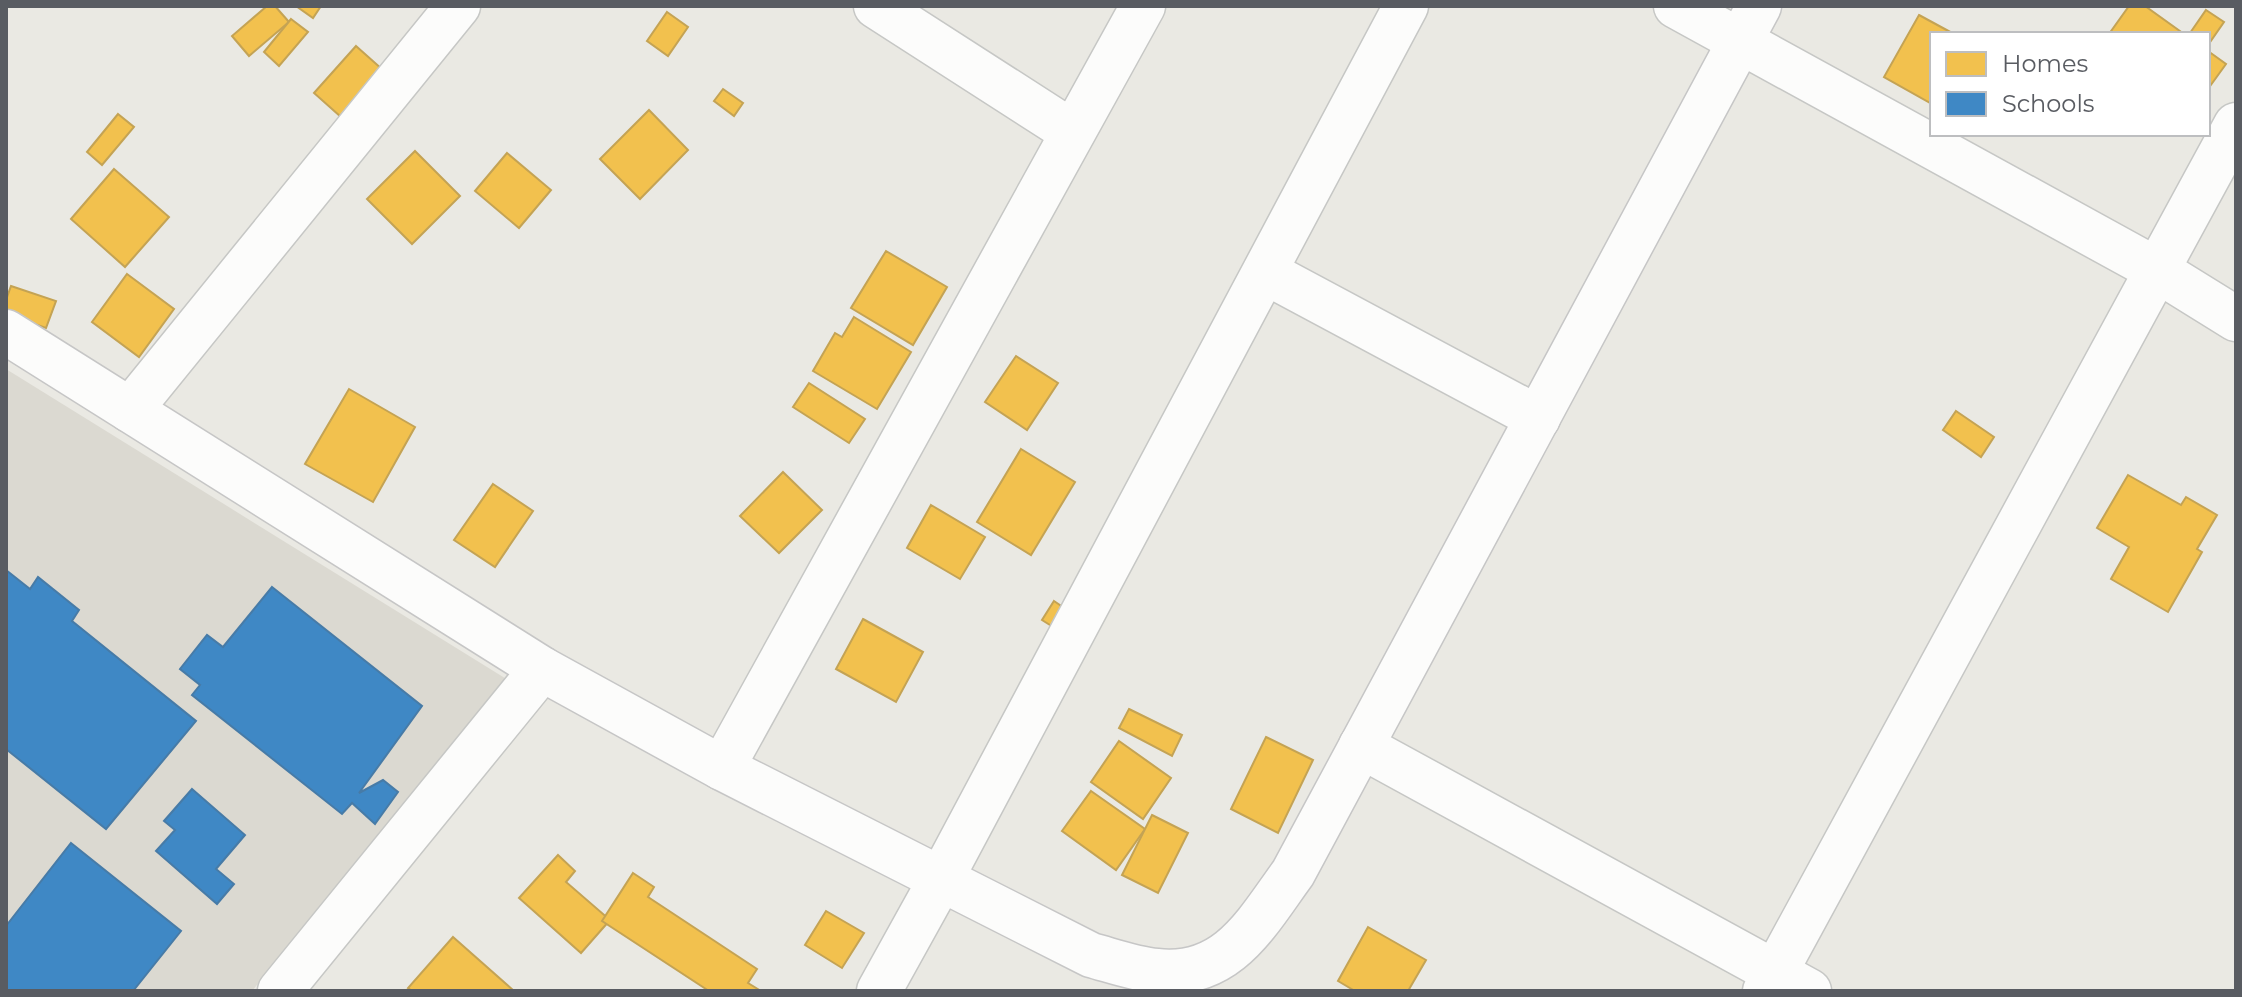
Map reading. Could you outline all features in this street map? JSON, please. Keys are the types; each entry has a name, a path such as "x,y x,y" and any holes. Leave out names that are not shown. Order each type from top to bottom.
{"street":[{"path":"130,410 458,6"},
{"path":"876,6 1072,132"},
{"path":"722,768 1143,6"},
{"path":"879,991 1406,6"},
{"path":"1676,6 1749,24 1930,133"},
{"path":"6,332 542,669 722,768 1091,955 1203,980 1243,942 1293,873 1749,24"},
{"path":"1361,746 1783,985 2236,125"},
{"path":"1935,136 2236,319"},
{"path":"1265,272 1538,418"},
{"path":"280,991 542,669"}],"shaded area":[{"path":"6,369 508,680 252,991 6,991"}],"building: Homes":[{"path":"267,6 275,6 289,22 249,56 232,36"},
{"path":"296,6 321,6 313,18"},
{"path":"2129,6 2145,6 2181,32 2110,32"},
{"path":"2206,10 2224,22 2210,42 2210,32 2191,32"},
{"path":"667,12 688,27 668,56 647,41"},
{"path":"1919,15 1950,32 1930,32 1930,103 1884,77"},
{"path":"291,19 308,32 279,66 264,52"},
{"path":"356,46 401,86 359,133 314,93"},
{"path":"2210,52 2226,64 2210,86"},
{"path":"723,89 743,103 734,116 714,101"},
{"path":"649,110 688,150 640,199 600,159"},
{"path":"118,114 134,127 102,165 87,152"},
{"path":"415,151 460,196 412,244 367,199"},
{"path":"507,153 551,190 519,228 475,191"},
{"path":"114,169 169,217 125,267 71,219"},
{"path":"886,251 947,287 913,345 851,308"},
{"path":"127,274 174,309 139,357 92,322"},
{"path":"11,286 56,301 46,328 6,314 6,300"},
{"path":"854,317 911,352 877,409 813,371 835,333 842,337"},
{"path":"1016,356 1058,383 1027,430 985,402"},
{"path":"809,383 865,419 849,443 793,407"},
{"path":"349,389 415,427 373,502 305,464"},
{"path":"1956,411 1994,437 1981,457 1943,430"},
{"path":"1021,449 1075,482 1031,555 977,522"},
{"path":"783,472 822,510 779,553 740,516"},
{"path":"2128,475 2181,505 2186,497 2217,515 2197,549 2202,552 2168,612 2111,579 2129,547 2097,528"},
{"path":"493,484 533,511 495,567 454,540"},
{"path":"931,505 985,537 960,579 907,548"},
{"path":"1054,601 1073,614 1061,632 1042,620"},
{"path":"863,619 923,652 896,702 836,669"},
{"path":"1129,709 1182,735 1172,756 1119,728"},
{"path":"1266,737 1313,760 1278,833 1231,809"},
{"path":"1119,741 1171,778 1143,819 1091,782"},
{"path":"1091,791 1145,829 1116,870 1062,831"},
{"path":"1152,815 1188,833 1158,893 1122,875"},
{"path":"558,855 575,871 566,882 610,920 581,953 519,898"},
{"path":"633,873 654,887 648,897 757,969 748,983 761,991 709,991 602,921"},
{"path":"826,911 864,933 842,968 805,945"},
{"path":"1368,927 1426,960 1408,991 1355,991 1338,981"},
{"path":"453,937 514,991 412,991 408,988"}],"building: Schools":[{"path":"6,570 30,589 38,577 79,610 72,621 196,721 106,829 6,749"},
{"path":"272,587 422,706 359,793 383,780 398,792 375,824 352,803 342,814 192,695 200,685 180,669 207,635 223,647"},
{"path":"192,789 245,835 216,869 234,884 217,904 156,851 175,830 164,821"},
{"path":"71,843 181,931 133,991 6,991 6,926"}]}
